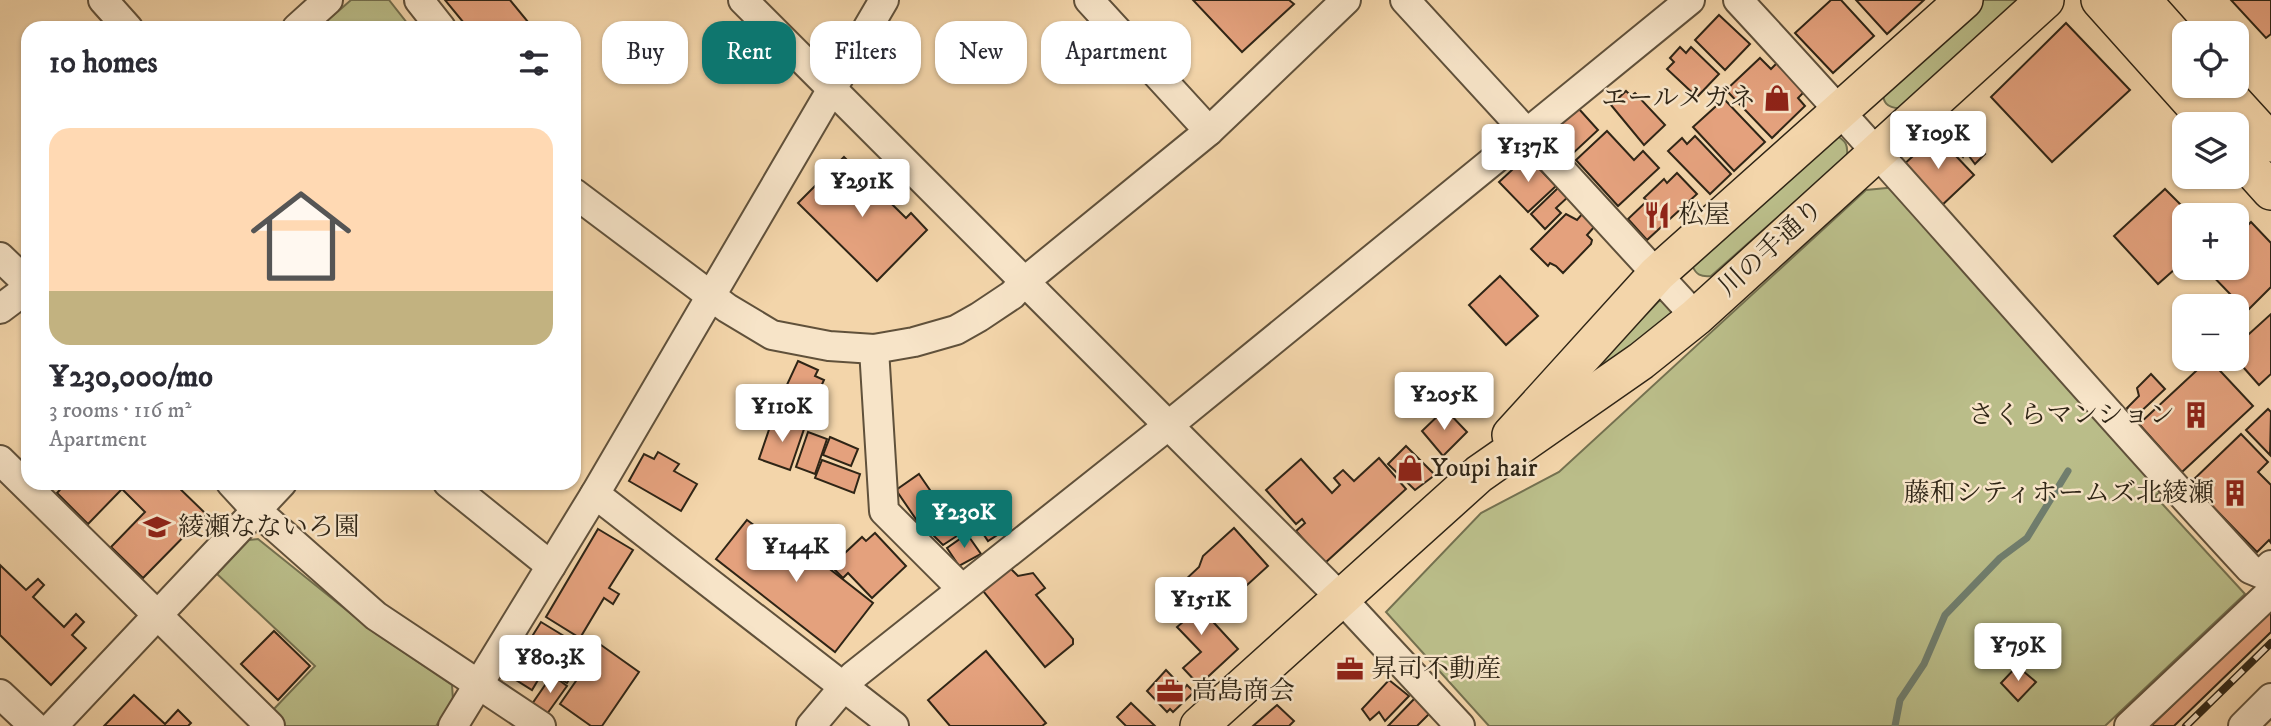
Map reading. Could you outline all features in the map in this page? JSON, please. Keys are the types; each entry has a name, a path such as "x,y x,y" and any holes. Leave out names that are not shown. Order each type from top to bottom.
{"main road":[{"name":"川の手通り","path":"1479,474 1553,387 1657,274 1964,0"},
{"name":"川の手通り","path":"1199,726 1479,474 1641,361 1696,317 2045,0"},
{"path":"2100,0 2200,112"},
{"path":"2142,0 2172,34"},
{"path":"2230,98 2271,143"},
{"path":"2249,166 2271,191"}],"street":[{"path":"103,0 122,21"},
{"path":"305,21 328,0"},
{"path":"419,0 436,21"},
{"path":"743,0 1341,598 1460,726"},
{"path":"453,726 595,494 884,0"},
{"path":"1088,0 1209,131"},
{"path":"581,198 712,296 772,335 829,346 874,349 914,342 956,330 1012,295 1025,281 1209,131 1346,0"},
{"path":"1405,0 1696,317"},
{"path":"811,726 853,676 1168,425 1690,0"},
{"path":"1738,0 1878,151 2111,419 2250,569 2269,578 2129,726"},
{"path":"0,257 21,279"},
{"path":"0,309 21,292"},
{"path":"874,349 884,511 962,589"},
{"path":"0,460 21,481"},
{"path":"30,490 270,726"},
{"path":"237,490 256,510 376,616 541,726"},
{"path":"53,726 275,490"},
{"path":"457,490 551,566"},
{"path":"595,494 894,726"},
{"path":"0,694 34,726"},
{"path":"2243,726 2271,698"},
{"path":"2262,726 2271,718"}],"green space":[{"path":"351,0 389,0 406,21 327,21"},
{"path":"1982,0 2023,0 1902,108 1886,104 1883,97 1884,88"},
{"path":"1837,136 1846,144 1847,156 1711,276 1697,273 1692,265"},
{"path":"1897,187 2166,487 2155,496 2245,594 2105,726 1489,726 1386,612 1481,513 1559,472 1866,190"},
{"path":"1659,301 1667,301 1679,314 1545,418"},
{"path":"258,539 375,633 452,685 453,700 436,726 285,726 271,712 315,666 217,574 249,540"}],"building":[{"path":"445,0 510,0 527,21 462,21"},
{"path":"1193,0 1289,0 1294,4 1242,52"},
{"path":"1831,0 1841,0 1874,36 1833,73 1795,33"},
{"path":"1856,0 1924,0 1887,34"},
{"path":"2231,0 2271,0 2271,34 2266,38"},
{"path":"1719,15 1750,44 1725,70 1695,40"},
{"path":"2066,23 2130,90 2052,162 1991,97"},
{"path":"1680,47 1686,53 1691,47 1719,74 1697,97 1667,69 1674,62 1670,58"},
{"path":"1760,58 1771,69 1777,63 1804,92 1798,98 1805,106 1772,138 1726,90"},
{"path":"1626,91 1631,96 1635,93 1665,125 1644,145 1611,105"},
{"path":"1724,99 1765,142 1734,171 1693,127"},
{"path":"1579,109 1598,130 1569,157 1552,141 1553,130"},
{"path":"1955,120 1985,154 1975,164 1966,152 1963,157 1941,134"},
{"path":"1607,131 1634,160 1643,151 1659,168 1618,206 1576,160"},
{"path":"1936,135 1974,175 1939,208 1901,167"},
{"path":"1695,136 1731,174 1710,194 1668,151 1682,138 1687,144"},
{"path":"1527,156 1556,186 1528,212 1499,182"},
{"path":"844,157 906,218 911,213 927,230 877,281 798,203"},
{"path":"1677,173 1697,194 1647,240 1628,219 1647,201 1644,198 1664,179 1667,183"},
{"path":"1560,186 1569,196 1556,208 1561,213 1545,229 1531,214"},
{"path":"2165,189 2179,203 2172,203 2172,272 2158,284 2114,236"},
{"path":"1583,213 1595,226 1587,235 1592,240 1591,244 1563,273 1550,263 1548,266 1531,249 1566,214 1577,220"},
{"path":"2251,222 2271,243 2271,287 2249,309 2249,294 2230,294 2217,280 2249,280"},
{"path":"1500,276 1538,316 1506,345 1469,305"},
{"path":"2271,314 2271,374 2259,385 2247,371 2249,371 2249,334"},
{"path":"798,361 818,370 815,376 824,380 808,415 779,402"},
{"name":"さくらマンション","path":"2196,371 2220,371 2253,406 2182,472 2139,424"},
{"path":"2151,374 2165,389 2135,417 2127,408 2139,396 2137,388"},
{"path":"1445,409 1467,432 1443,456 1422,431"},
{"path":"2268,409 2271,412 2270,455 2246,430"},
{"path":"773,418 804,429 790,470 759,459"},
{"path":"808,432 827,439 815,474 796,467"},
{"name":"藤和シティホームズ北綾瀬","path":"2241,434 2268,462 2258,472 2271,485 2271,543 2269,540 2257,552 2190,483"},
{"path":"830,437 858,449 851,466 823,455"},
{"path":"1406,446 1435,475 1415,490 1388,464"},
{"path":"658,452 679,464 674,471 697,484 681,511 629,481 644,454 654,459"},
{"path":"1379,458 1406,489 1325,563 1296,531 1305,523 1302,519 1296,524 1266,490 1301,459 1332,493 1340,485 1334,478 1343,470 1354,481"},
{"path":"822,460 860,474 854,493 815,478"},
{"path":"919,474 945,512 922,528 896,490"},
{"path":"60,490 121,490 88,524 57,493"},
{"path":"123,490 181,490 206,514 143,578 111,547 145,512"},
{"path":"999,507 1011,526 988,541 976,523"},
{"path":"954,512 966,530 943,545 928,530"},
{"path":"747,520 762,531 764,528 789,547 794,541 873,603 835,652 716,559"},
{"path":"1234,528 1268,566 1213,616 1183,582 1199,567 1203,556"},
{"path":"598,529 633,550 609,588 619,594 613,604 604,598 580,638 546,617"},
{"path":"875,533 906,566 872,598 848,573 843,578 831,566 862,537 866,541"},
{"path":"967,534 981,554 959,566 947,548"},
{"path":"0,565 26,590 38,579 44,585 33,597 64,627 76,614 84,622 72,635 86,648 51,685 0,635"},
{"path":"1010,568 1018,576 1033,573 1045,588 1036,595 1073,639 1073,644 1045,667 983,591"},
{"path":"1182,588 1238,649 1199,685 1183,668 1201,652 1177,627 1183,622 1165,603"},
{"path":"2271,610 2271,632 2174,726 2151,726"},
{"path":"541,622 587,650 567,683 544,670 532,690 508,675"},
{"path":"274,631 310,666 278,700 241,664"},
{"path":"601,645 639,672 602,726 591,726 560,704"},
{"path":"986,651 1046,723 1042,726 950,726 928,700"},
{"path":"2017,666 2036,682 2018,701 2001,683"},
{"path":"1166,670 1184,689 1187,685 1194,692 1173,712 1170,709 1167,712 1147,691"},
{"path":"552,675 567,686 547,714 532,704"},
{"path":"1389,680 1409,696 1385,721 1379,712 1370,720 1362,709"},
{"path":"134,695 165,724 178,710 191,723 188,726 104,726"},
{"path":"1416,697 1431,712 1417,726 1388,726"},
{"path":"1131,703 1155,726 1126,726 1117,717"},
{"path":"1277,705 1294,721 1289,726 1253,726"}],"waterway":[{"path":"1895,726 1900,700 1924,664 1945,615 2000,558 2027,538 2068,471"}],"railway":[{"path":"2186,726 2271,643"}],"place":[{"name":"エールメガネ","path":"1777,98"},
{"name":"松屋","path":"1657,215"},
{"name":"さくらマンション","path":"2196,415"},
{"name":"Youpi hair","path":"1410,468"},
{"name":"藤和シティホームズ北綾瀬","path":"2235,493"},
{"name":"綾瀬なないろ園","path":"157,527"},
{"name":"昇司不動産","path":"1350,669"},
{"name":"高島商会","path":"1170,691"}]}
